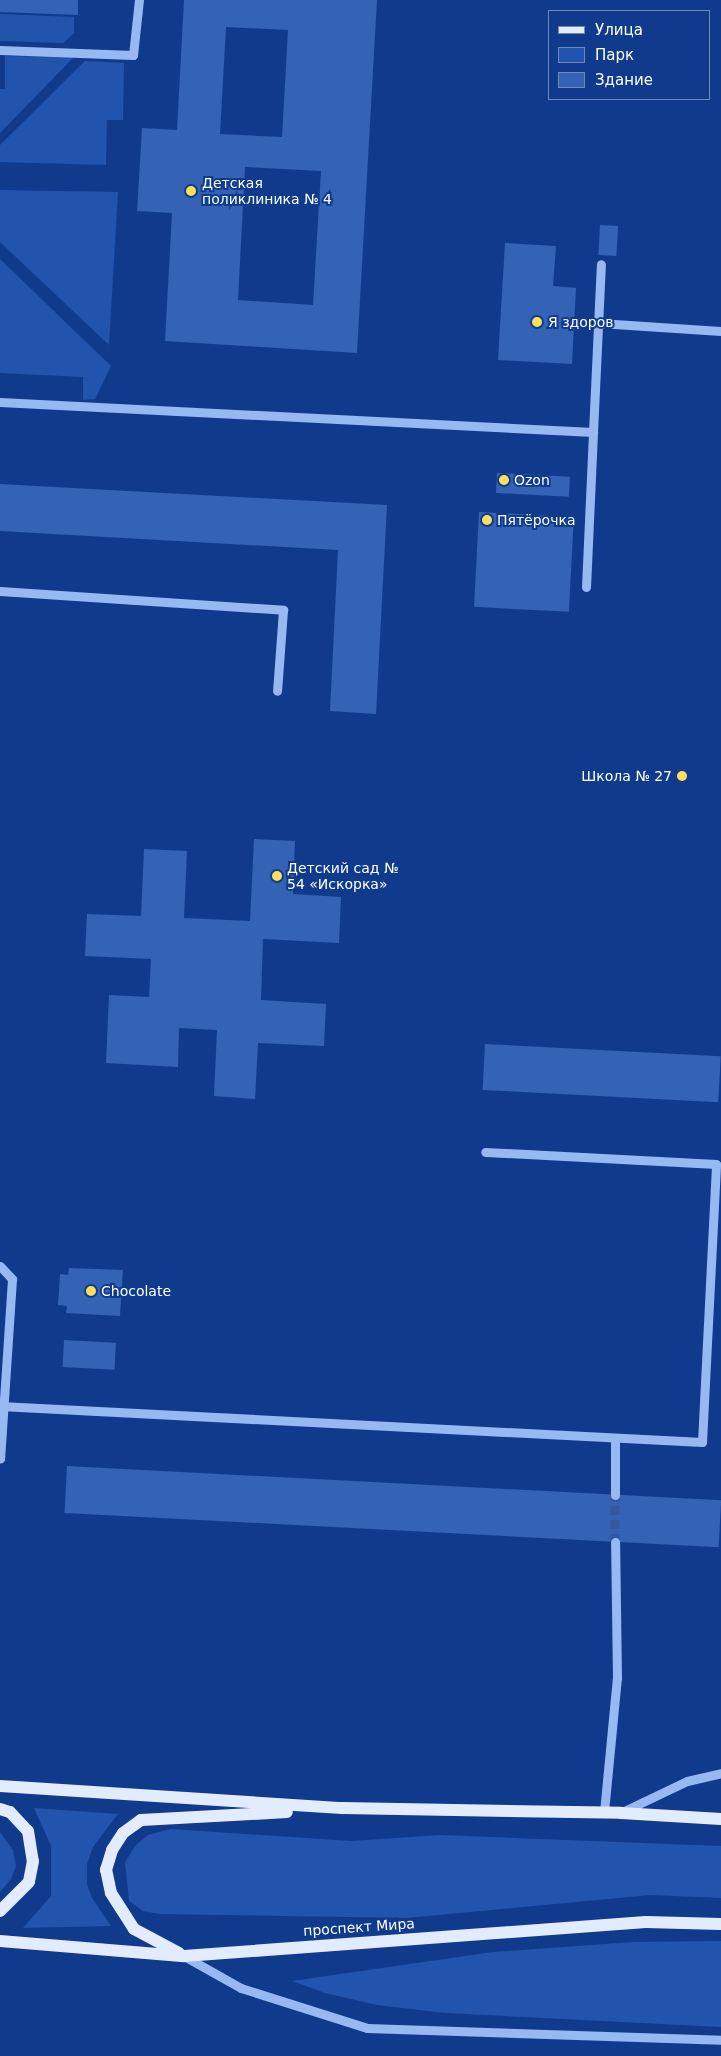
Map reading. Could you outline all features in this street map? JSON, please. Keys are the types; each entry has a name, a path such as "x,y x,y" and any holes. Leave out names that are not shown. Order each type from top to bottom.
{"main road":[{"path":"0,1786 342,1808 604,1812 721,1819"},
{"path":"184,1956 134,1929 110,1893 106,1870 112,1850 123,1833 141,1820 342,1808"},
{"path":"0,1809 10,1812 28,1831 33,1861 29,1882 0,1911"},
{"name":"проспект Мира","path":"0,1941 184,1956 646,1922 721,1924"}],"street":[{"path":"0,50 133,55 139,0"},
{"path":"586,588 602,264"},
{"path":"598,323 721,330"},
{"path":"0,402 593,432"},
{"path":"0,591 283,610 277,691"},
{"path":"2,1406 702,1442 716,1164 485,1152"},
{"path":"0,1266 12,1279 2,1406 0,1459"},
{"path":"615,1438 615,1495"},
{"path":"604,1812 617,1678 615,1542"},
{"path":"621,1813 687,1781 721,1773"},
{"path":"184,1956 241,1988 367,2028 721,2040"}],"green space":[{"path":"0,14 74,17 74,33 63,43 0,41"},
{"path":"5,56 74,57 0,133 0,89 5,89"},
{"path":"85,61 124,63 123,120 107,120 106,165 0,162 0,145"},
{"path":"0,190 118,192 109,345 0,242"},
{"path":"0,259 111,366 95,399 83,400 83,377 0,373"},
{"path":"34,1808 118,1814 93,1847 87,1864 87,1884 92,1898 111,1926 23,1928 51,1896 51,1846"},
{"path":"171,1829 351,1841 441,1835 721,1846 721,1898 650,1895 407,1918 160,1914 143,1911 129,1901 125,1862 136,1845 148,1835"},
{"path":"0,1832 13,1850 16,1866 11,1879 0,1892"},
{"path":"721,1941 721,2027 445,2013 377,2005 325,1993 292,1981 493,1952 632,1942"}],"building":[{"path":"0,0 78,0 78,15 0,12"},
{"name":"Детская поликлиника № 4","path":"184,0 377,0 357,353 165,341 172,213 137,211 142,128 177,130","holes":["226,27 288,30 282,137 220,134","245,167 321,171 313,305 238,300"]},
{"path":"600,225 618,226 616,256 598,255"},
{"name":"Я здоров","path":"505,243 556,246 553,286 576,288 572,364 498,360"},
{"path":"497,473 570,477 569,497 496,493"},
{"path":"0,484 387,505 376,714 330,711 338,550 0,531"},
{"path":"479,512 574,517 569,612 474,607"},
{"path":"254,839 295,841 293,894 341,897 339,943 263,939 261,1000 326,1004 324,1046 258,1043 255,1099 214,1096 217,1030 179,1028 178,1067 106,1063 109,995 149,997 151,959 85,956 87,914 141,916 144,849 187,851 184,918 250,921"},
{"path":"485,1044 721,1056 718,1102 483,1090"},
{"path":"69,1268 123,1270 120,1316 66,1313 67,1306 58,1305 60,1274 68,1275"},
{"path":"64,1340 116,1343 115,1370 63,1367"},
{"path":"67,1466 721,1500 719,1547 65,1513"}],"tunnel":[{"path":"615,1495 615,1542"}],"place":[{"name":"Детская поликлиника № 4","path":"191,191"},
{"name":"Я здоров","path":"537,322"},
{"name":"Ozon","path":"504,480"},
{"name":"Пятёрочка","path":"487,520"},
{"name":"Школа № 27","path":"682,776"},
{"name":"Детский сад № 54 «Искорка»","path":"277,876"},
{"name":"Chocolate","path":"91,1291"}]}
